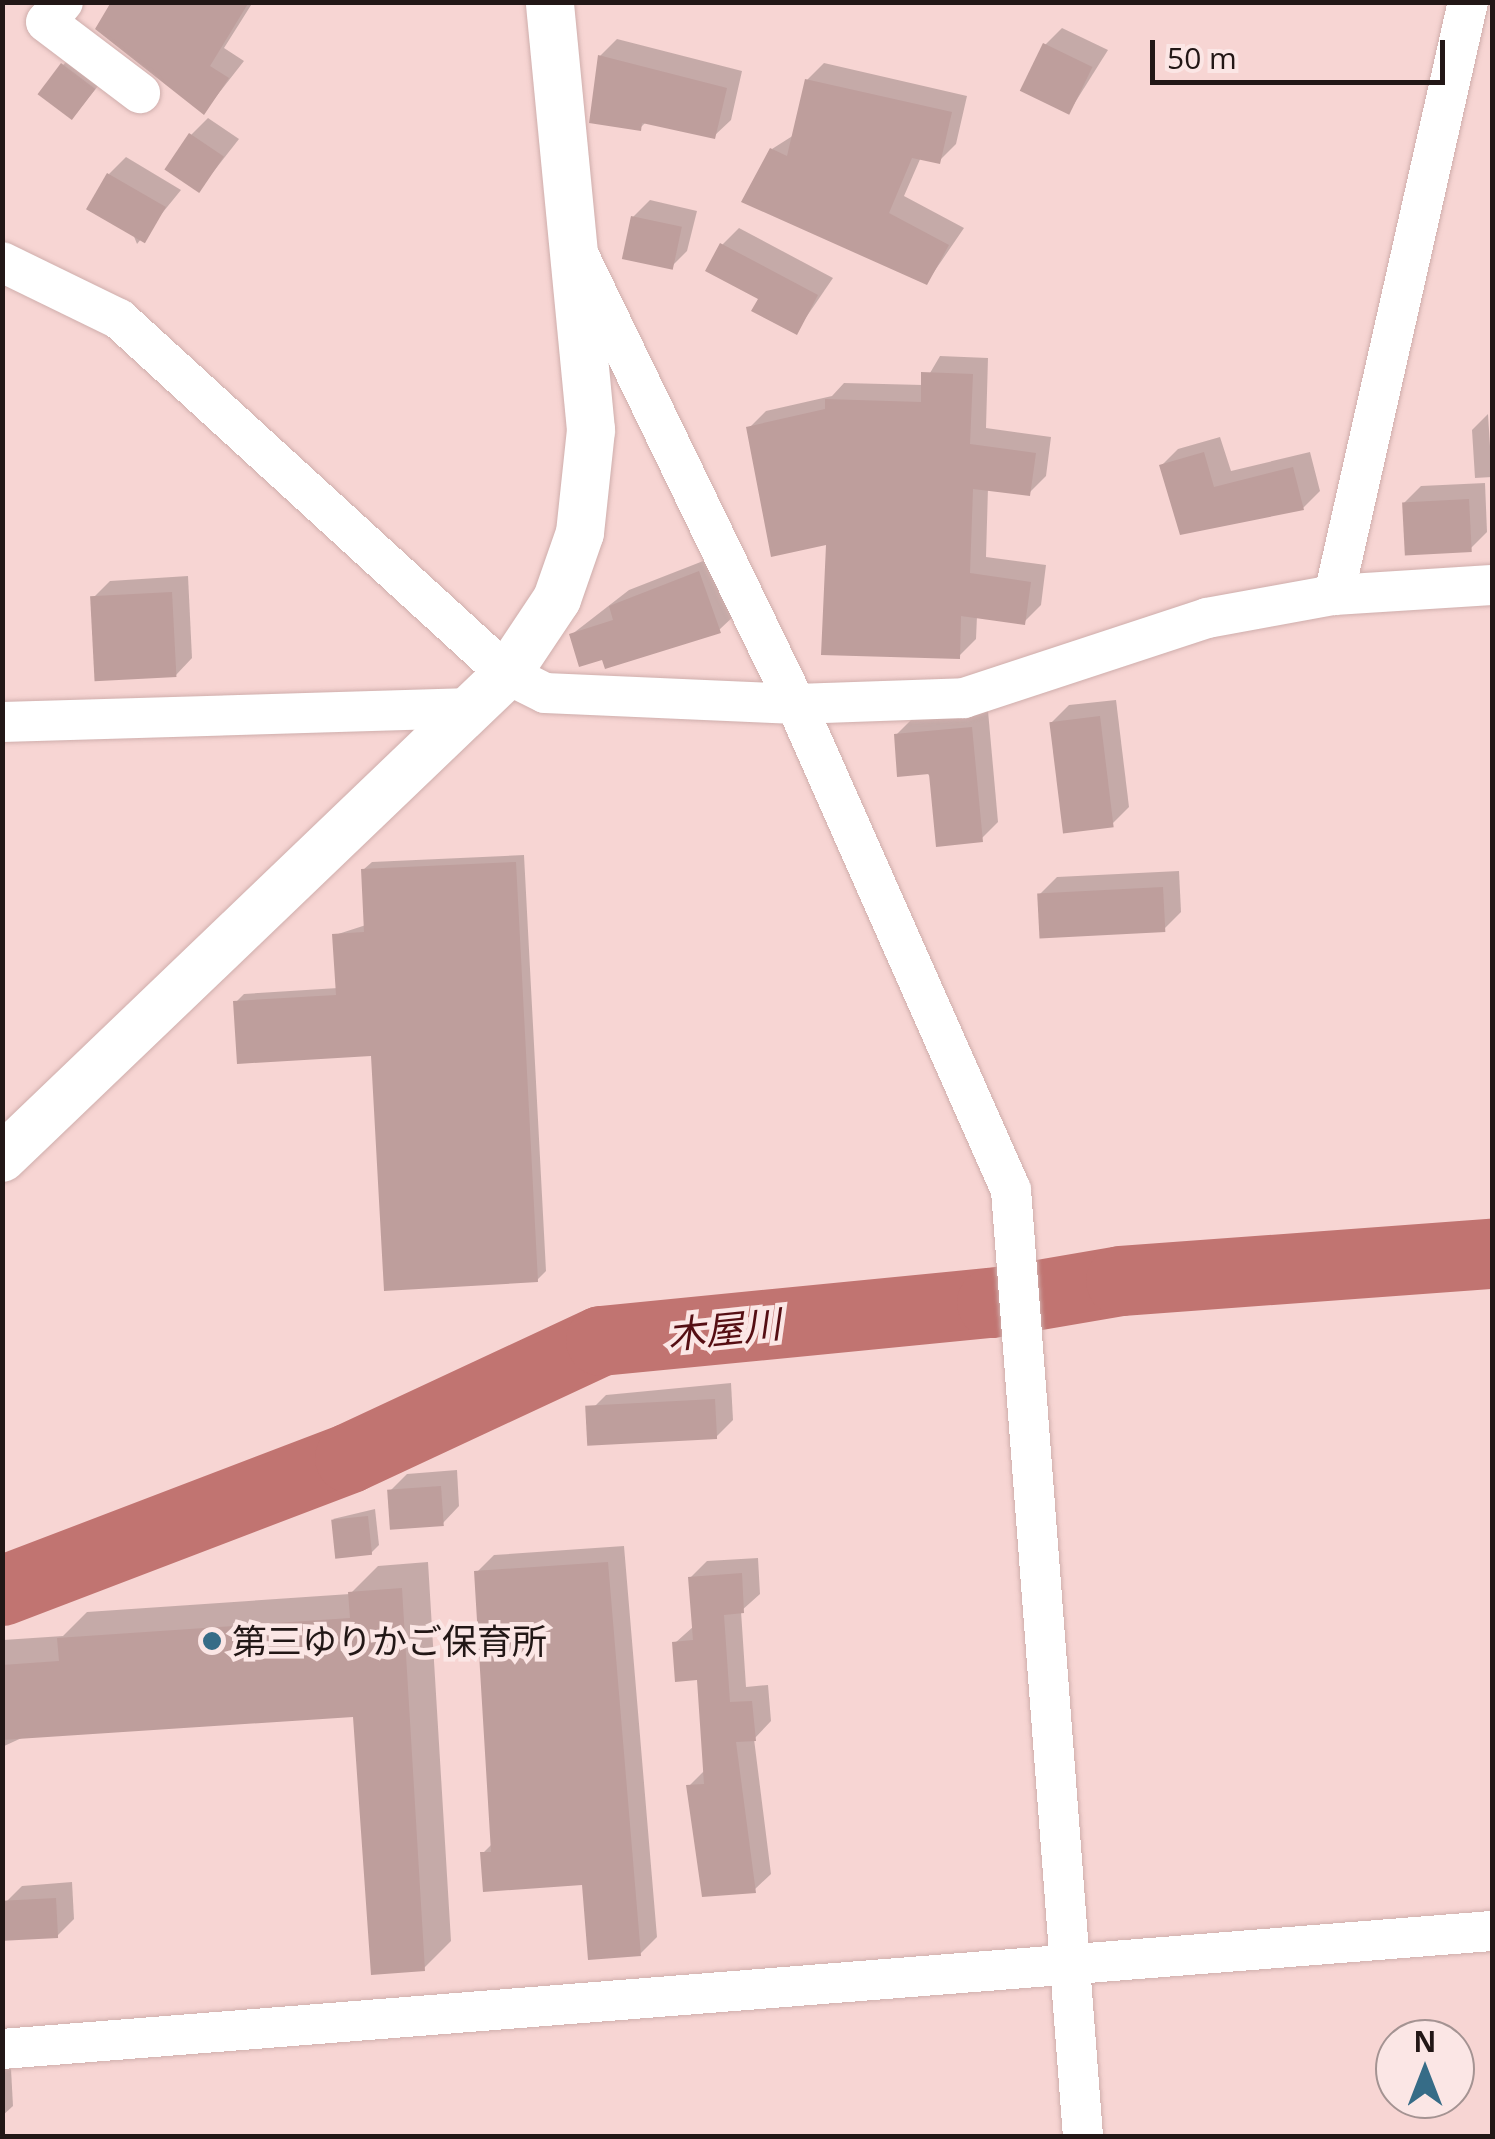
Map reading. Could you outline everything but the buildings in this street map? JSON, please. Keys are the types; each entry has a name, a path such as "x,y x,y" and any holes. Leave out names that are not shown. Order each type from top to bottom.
{"street":[{"path":"63,2 46,22 140,94"},
{"path":"2,1158 507,674 557,598 580,532 591,430 550,2"},
{"path":"1334,595 1468,2"},
{"path":"574,246 796,704 984,1117 1011,1190 1022,1262 1083,2136"},
{"path":"2,262 58,281 119,319 507,674 545,693 796,704 964,698 1207,618 1334,595 1492,586"},
{"path":"2,722 472,708"},
{"path":"2,2049 1492,1931"}],"waterway":[{"name":"木屋川","path":"2,1591 350,1458 601,1341 992,1303 1121,1281 1492,1254"}],"place":[{"name":"第三ゆりかご保育所","path":"212,1641"}]}
